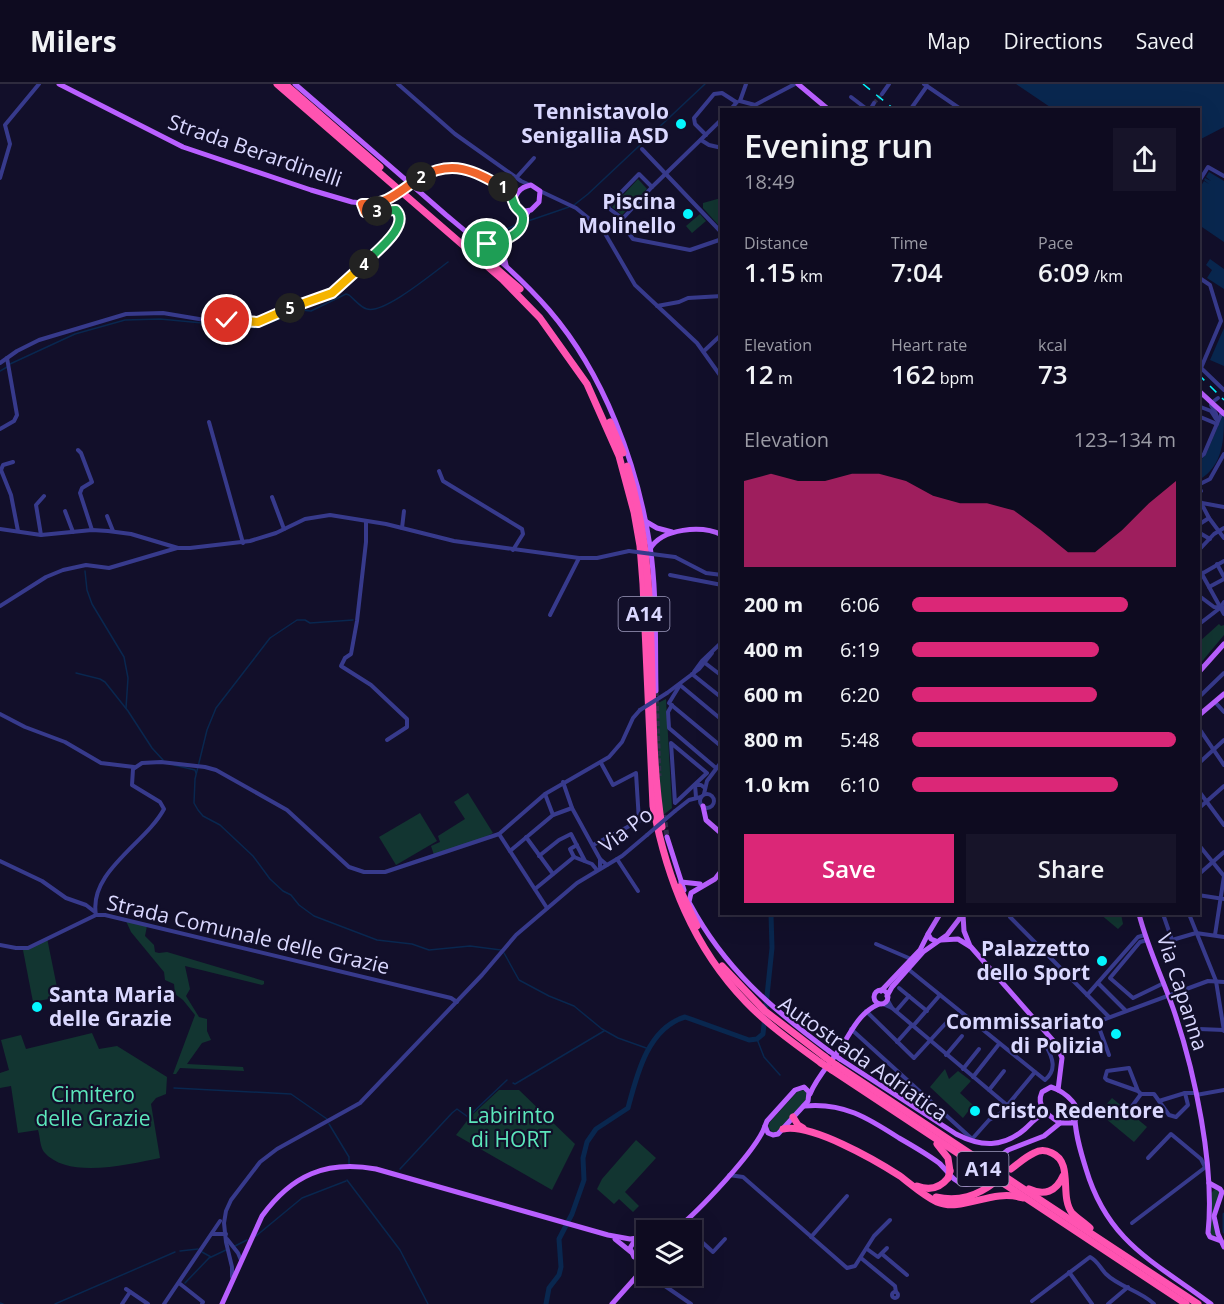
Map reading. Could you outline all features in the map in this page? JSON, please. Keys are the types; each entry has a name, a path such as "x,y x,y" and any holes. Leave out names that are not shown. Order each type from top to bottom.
{"highway":[{"name":"Autostrada Adriatica","path":"277,84 474,248"},
{"name":"Autostrada Adriatica","path":"285,84 527,296 567,346 599,398 623,453 639,512 645,546 655,770 663,838 676,881 693,920 715,956 747,999 927,1133 1186,1304"},
{"name":"Autostrada Adriatica","path":"836,1065 1198,1304"},
{"path":"794,1117 798,1125 808,1131"},
{"path":"783,1129 808,1131 831,1138 937,1202 951,1204 1004,1195 1023,1198 1039,1205"},
{"path":"907,1182 930,1189 940,1186 949,1174 950,1165 944,1152 927,1133"},
{"path":"1011,1169 1031,1154 1043,1151 1058,1157 1063,1165 1066,1199 1072,1212 1113,1247"},
{"path":"1008,1179 1035,1192 1046,1193 1057,1187 1064,1174"},
{"path":"925,1194 945,1199 959,1199 977,1194 995,1182"}],"main road":[{"name":"Strada Berardinelli","path":"59,84 183,147 311,190 362,204 379,203 389,199 432,171 448,167 484,176 508,190 519,191"},
{"path":"295,84 474,248 493,255 506,267 550,311 584,359 608,404 628,453 648,533 656,691"},
{"path":"796,84 826,108"},
{"path":"474,248 508,239 515,233 523,221 528,212 537,206 541,198 540,190 531,185 519,191 514,200 523,221"},
{"name":"Strada Berardinelli","path":"508,190 514,200"},
{"path":"520,212 528,212"},
{"path":"506,267 502,252 508,239"},
{"path":"493,255 494,244"},
{"path":"493,255 502,252"},
{"path":"1200,392 1223,413"},
{"path":"645,521 657,528 674,532 706,530 720,534"},
{"path":"648,533 657,528"},
{"path":"650,549 658,540 674,532"},
{"path":"648,533 658,540"},
{"path":"1200,671 1224,644"},
{"path":"1200,714 1224,694"},
{"path":"700,800 705,818 720,832"},
{"path":"667,837 689,902 721,952 781,1025"},
{"path":"684,891 691,892 715,879 720,873"},
{"path":"681,882 689,884 708,882"},
{"path":"684,891 689,884"},
{"path":"689,902 691,892"},
{"path":"685,1220 757,1142 767,1121 795,1090 807,1085 820,1074 867,1010 887,997 908,969 939,941 962,915"},
{"path":"963,915 963,931 971,947 1057,1045 1062,1058 1058,1090"},
{"name":"Via Capanna","path":"1139,915 1182,1038 1194,1092 1209,1183 1219,1190"},
{"path":"878,1002 876,993 881,991 922,947 935,917"},
{"path":"928,934 931,939 939,941 958,939 971,947"},
{"path":"881,991 887,997"},
{"path":"836,1065 956,1134 976,1143 1006,1142 1036,1118 1048,1114"},
{"path":"757,1142 778,1134 783,1129 804,1106 820,1074"},
{"path":"1036,1118 1041,1106 1042,1092 1058,1079"},
{"path":"802,1087 807,1089 818,1105"},
{"path":"1050,1087 1075,1103 1076,1132 1089,1182 1113,1226 1137,1251 1210,1304"},
{"path":"804,1106 818,1105 844,1109 866,1117 930,1157 959,1182 974,1183 984,1175"},
{"path":"1041,1106 1054,1119 1076,1132"},
{"path":"1052,1129 1054,1119"},
{"path":"996,1160 1008,1150 1038,1140 1052,1129 1076,1120"},
{"path":"765,1126 768,1133 773,1135"},
{"path":"222,1304 262,1216 281,1193 308,1175 331,1167 376,1169 608,1235 636,1239"},
{"path":"1216,1236 1210,1237 1208,1232 1210,1216 1219,1190"},
{"path":"1219,1190 1214,1216 1216,1236 1222,1244"},
{"path":"608,1235 620,1242 636,1257"},
{"path":"636,1243 631,1245 631,1253 636,1262"},
{"path":"612,1304 636,1277"}],"street":[{"path":"0,178 10,144 5,125 39,84"},
{"path":"398,84 455,134 516,178 531,185"},
{"path":"732,108 738,102 746,84"},
{"path":"706,135 695,124 694,118 714,94 722,93 738,102 756,107 796,84"},
{"path":"882,94 889,84"},
{"path":"911,108 925,85 959,108"},
{"path":"851,97 866,108"},
{"path":"870,108 874,103"},
{"path":"606,233 720,121"},
{"path":"701,140 720,148"},
{"path":"642,149 720,231"},
{"path":"516,178 534,158"},
{"path":"1200,180 1208,167 1224,177"},
{"path":"652,187 639,174 607,207 621,220 633,239 690,250 720,240"},
{"path":"516,178 519,191"},
{"path":"540,190 576,208 600,226 630,277 704,351 720,375"},
{"path":"541,198 550,195"},
{"path":"0,363 39,340 126,314 163,313 205,320 258,322 326,295 338,288 400,225 400,218 396,210 367,212 363,210 362,204"},
{"path":"1200,278 1210,285 1221,321 1201,368 1219,396 1217,421"},
{"path":"657,306 688,298 720,296"},
{"path":"704,351 720,336"},
{"path":"0,429 14,421 17,415 7,358"},
{"path":"1200,407 1211,411 1217,421"},
{"path":"1200,457 1204,454 1217,421 1223,413"},
{"path":"1200,417 1217,421"},
{"path":"209,422 243,543"},
{"path":"78,450 92,478 92,482 82,488 80,493 92,530"},
{"path":"1200,485 1210,479 1224,454"},
{"path":"13,462 3,465 1,470 11,495 18,531"},
{"path":"439,471 443,480 522,529 523,534 513,550"},
{"path":"41,535 36,505 44,496"},
{"path":"272,497 284,529"},
{"path":"1200,498 1209,518 1224,538"},
{"path":"1201,503 1223,507"},
{"path":"65,511 73,532"},
{"path":"402,528 404,511"},
{"path":"0,606 46,577 63,570 86,565 109,567 178,548 243,543 284,529 304,519 322,515 402,528 454,541 579,558 597,558 629,552 675,557 701,571 720,575"},
{"path":"107,516 113,532"},
{"path":"1200,524 1209,518"},
{"path":"366,521 366,542 357,621 351,654 345,658 341,666 371,685 407,719 407,727 387,740"},
{"path":"1200,549 1217,531 1224,528"},
{"path":"0,529 41,535 92,530 113,532 178,548"},
{"path":"1200,533 1210,539"},
{"path":"550,615 579,558"},
{"path":"1224,561 1200,574 1224,614"},
{"path":"1209,587 1224,578 1217,564"},
{"path":"670,575 720,585"},
{"path":"716,575 720,583"},
{"path":"1200,596 1214,607 1222,608"},
{"path":"1200,623 1222,608 1224,602"},
{"path":"0,714 25,727 65,742 101,763 134,767 142,763 161,762 205,767 224,774 279,804 344,864 354,870 364,872 385,872 499,834 545,794 601,763 618,749 633,718 640,710 680,685 720,644"},
{"path":"703,662 720,675"},
{"path":"1200,696 1224,673"},
{"path":"692,674 720,696"},
{"path":"680,685 669,701 720,745"},
{"path":"680,685 720,718"},
{"path":"1215,702 1224,712"},
{"path":"672,705 668,712 669,728 716,768"},
{"path":"1200,730 1224,765"},
{"path":"1200,762 1224,740"},
{"path":"695,785 700,800 712,805 714,800 701,785 695,785 675,803 671,743 707,773 695,785"},
{"path":"593,845 639,820 636,773 613,785 601,763"},
{"path":"700,800 707,781 720,763"},
{"path":"96,914 95,903 101,883 164,809 160,802 132,785 131,777 134,767"},
{"path":"563,782 572,808 600,859 607,865"},
{"path":"1200,807 1224,786"},
{"path":"1200,793 1224,825"},
{"path":"545,794 553,814"},
{"path":"700,800 709,795"},
{"name":"Via Po","path":"231,1283 233,1273 226,1234 226,1211 231,1200 260,1162 277,1149 360,1103 457,1002 509,943 548,908 577,883 617,859 675,811 700,800"},
{"path":"510,851 553,814 572,808"},
{"path":"499,834 548,908"},
{"path":"539,856 559,840 571,834 585,861"},
{"path":"526,837 553,874"},
{"path":"577,845 570,849 574,857 599,869 600,859"},
{"path":"1200,846 1224,876 1215,935"},
{"path":"1200,873 1224,852"},
{"path":"535,889 574,857"},
{"path":"617,859 638,891"},
{"path":"0,861 42,881 66,898 86,905 96,914"},
{"path":"1200,895 1222,898"},
{"name":"Strada Comunale delle Grazie","path":"0,945 28,948 96,914 105,915 340,970 451,998 457,1002"},
{"path":"1163,915 1172,940 1196,933 1224,937"},
{"path":"1189,915 1216,981 1224,1031 1199,1029"},
{"path":"1010,917 1109,1017"},
{"path":"1087,995 1138,938 1146,937"},
{"path":"1146,937 1110,978 1133,998 1164,983"},
{"path":"876,944 912,959"},
{"path":"908,969 1045,1080 1052,1072 1051,1055 1046,1046"},
{"path":"1109,1056 1097,1022 1208,981 1224,982"},
{"path":"1098,983 1125,1010"},
{"path":"899,988 927,1011"},
{"path":"897,1042 940,995"},
{"path":"894,1010 909,996"},
{"path":"887,997 894,1010"},
{"path":"878,1002 894,1010 1008,1106"},
{"path":"867,1010 914,1058 946,1023"},
{"path":"851,1029 971,1138 1008,1106 1035,1072"},
{"path":"946,1055 962,1036"},
{"path":"973,1077 999,1044"},
{"path":"963,1069 979,1048"},
{"path":"1139,1092 1129,1068 1107,1071 1105,1074 1107,1080 1139,1092 1154,1094 1169,1115 1176,1117 1188,1105 1185,1093"},
{"path":"989,1090 1004,1071"},
{"path":"1159,1101 1185,1093 1224,1090"},
{"path":"1130,1109 1139,1092"},
{"path":"1132,1223 1206,1167 1201,1159 1171,1134 1148,1158"},
{"path":"739,1162 742,1177 847,1268 855,1266 874,1236 890,1220"},
{"path":"728,1175 742,1177"},
{"path":"811,1237 847,1196"},
{"path":"164,1304 219,1221"},
{"path":"212,1234 226,1234 227,1240 241,1261"},
{"path":"702,1242 713,1252 725,1239"},
{"path":"234,1248 244,1248 251,1242"},
{"path":"867,1249 876,1257 887,1248"},
{"path":"882,1254 907,1275"},
{"path":"230,1256 232,1260 241,1261"},
{"path":"861,1258 895,1286 896,1292"},
{"path":"1032,1301 1087,1258 1092,1258 1107,1275 1154,1304"},
{"path":"1069,1272 1073,1281 1092,1304"},
{"path":"179,1283 203,1302 202,1304"},
{"path":"665,1286 691,1304"},
{"path":"1108,1304 1128,1287"},
{"path":"122,1304 128,1290 148,1304"}],"green space":[{"path":"638,179 647,189 622,215 612,207"},
{"path":"720,198 720,227 703,208 703,203"},
{"path":"700,214 706,221 692,233 686,226"},
{"path":"1219,624 1224,625 1224,635 1200,664 1200,641"},
{"path":"666,699 672,808 662,816 654,705"},
{"path":"468,793 493,833 480,840 434,855 431,846 440,842 438,836 465,819 454,802"},
{"path":"420,813 437,841 396,865 379,837"},
{"path":"1101,915 1121,915 1123,924 1118,929"},
{"path":"126,921 147,926 145,936 154,945 155,952 167,952 264,981 262,985 185,966 190,989 186,996 199,1017 207,1019 207,1031 211,1040 202,1043 187,1064 243,1067 244,1071 180,1068 176,1074 173,1074 195,1015 175,994 174,984 165,980 164,972 131,932"},
{"path":"47,938 59,997 33,1002 23,950"},
{"name":"Cimitero delle Grazie","path":"92,1033 99,1049 117,1046 167,1077 166,1094 156,1098 151,1104 160,1158 99,1168 68,1166 55,1161 44,1152 38,1130 18,1133 11,1086 0,1088 0,1073 9,1070 1,1040 21,1035 26,1049"},
{"path":"945,1069 949,1079 958,1071 971,1081 960,1093 973,1105 963,1118 930,1087"},
{"name":"Labirinto di HORT","path":"499,1090 519,1090 575,1144 552,1190 456,1135 470,1117"},
{"path":"805,1090 809,1096 779,1131 773,1133 768,1127 770,1122 798,1091"},
{"path":"1112,1098 1147,1127 1134,1142 1099,1113"},
{"path":"636,1140 656,1158 625,1192 639,1206 633,1212 619,1199 614,1204 597,1189 602,1179"},
{"path":"1216,1188 1220,1191 1216,1204 1216,1235 1214,1236 1210,1234 1211,1193"}],"water":[{"path":"1016,84 1224,84 1224,127 1200,139 1200,108 1052,108"},
{"path":"1209,172 1224,181 1224,242 1200,226 1200,187 1204,181 1209,184 1204,180 1205,178 1211,181 1206,177"},
{"path":"1210,259 1224,269 1224,289 1207,278 1212,270 1206,265"},
{"path":"1224,328 1224,366 1210,360"},
{"path":"1224,412 1223,441 1218,459 1200,479 1200,462 1207,452"}],"waterway":[{"path":"574,205 705,84"},
{"path":"528,221 569,207"},
{"path":"486,238 516,225"},
{"path":"10,364 75,334 125,320 160,319 257,328 301,310 311,311 346,294 365,308 375,309 408,292 448,262"},
{"path":"0,371 7,367"},
{"path":"85,571 87,590 92,604 124,657 128,678 126,708"},
{"path":"353,620 310,623 297,620 270,638 216,708 207,730 195,779 194,803 203,816 220,825 253,856 270,879 314,916 377,940 412,944 429,950 470,946 501,950"},
{"path":"76,673 105,682 163,760"},
{"path":"174,765 195,770 196,773"},
{"path":"546,1304 549,1288 559,1275 561,1267 559,1239 572,1214 584,1180 583,1158 587,1142 596,1129 628,1108 640,1067 653,1042 672,1023 685,1017 749,1040 757,1039 763,1034 772,948 771,915"},
{"path":"504,953 519,980 574,1006 602,1029 618,1038 649,1049"},
{"path":"513,1083 515,1084 604,1031"},
{"path":"757,1039 764,1057 780,1075"},
{"path":"400,1169 452,1113 457,1109 468,1117 507,1080"},
{"path":"174,1088 291,1094 327,1119"},
{"path":"329,1124 349,1157 349,1164"},
{"path":"347,1180 400,1250 428,1304"},
{"path":"256,1236 302,1198 346,1181"},
{"path":"1224,1214 1224,1232"},
{"path":"235,1246 247,1240"},
{"path":"180,1251 198,1249"},
{"path":"185,1283 209,1258 226,1250"},
{"path":"55,1304 175,1252"},
{"path":"202,1252 211,1257"}],"tunnel":[{"path":"874,103 882,94"},
{"path":"656,691 659,776"},
{"path":"664,815 667,837"}],"railway":[{"path":"863,84 893,108"},
{"path":"1200,376 1224,400"}],"place":[{"name":"Tennistavolo Senigallia ASD","path":"681,124"},
{"name":"Piscina Molinello","path":"688,214"},
{"name":"Palazzetto dello Sport","path":"1102,961"},
{"name":"Santa Maria delle Grazie","path":"37,1007"},
{"name":"Commissariato di Polizia","path":"1116,1034"},
{"name":"Cristo Redentore","path":"975,1111"}],"route":[{"path":"227,320 258,322 332,293 400,225 400,218 396,210 367,212 363,210 362,204 386,201 423,175 437,169 448,167 471,171 508,190 513,196 515,206 523,216 523,221 508,239 500,243 487,244"}]}
